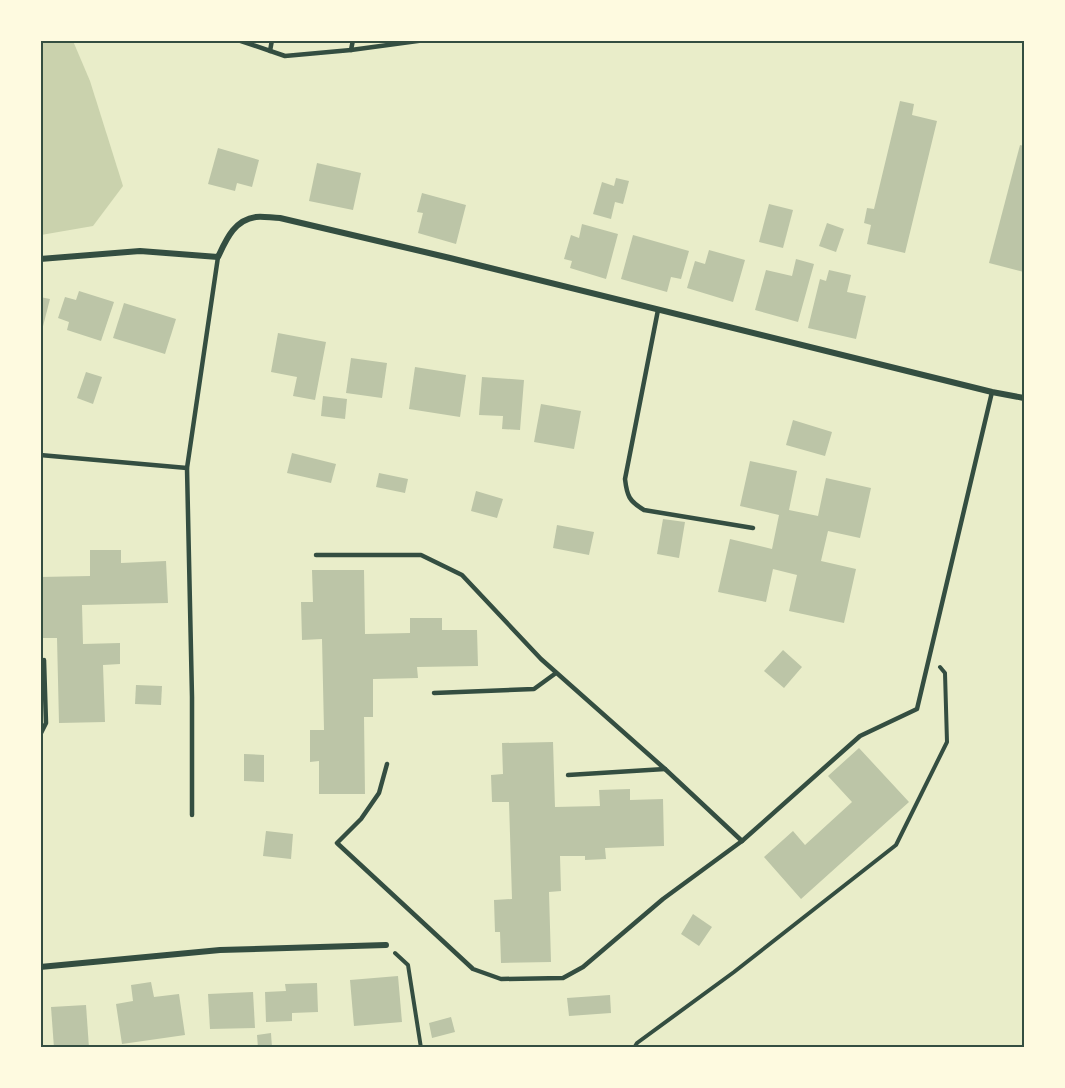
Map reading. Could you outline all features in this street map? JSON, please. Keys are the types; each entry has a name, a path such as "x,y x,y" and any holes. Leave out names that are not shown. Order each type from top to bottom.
{"street":[{"path":"40,260 140,251 218,257 228,235 241,222 255,217 280,218 1024,398"},
{"path":"40,968 220,950 386,945"}],"lane":[{"path":"238,40 285,56 425,40"},
{"path":"270,51 272,40"},
{"path":"351,50 352,40"},
{"path":"192,815 187,468 218,257"},
{"path":"658,310 625,479 627,494 634,504 644,510 753,528"},
{"path":"387,764 379,794 361,819 337,843 473,969 501,979 563,978 583,967 663,900 742,841 860,736 917,710 992,392"},
{"path":"40,455 187,468"},
{"path":"316,555 421,555 462,575 541,659 742,841"},
{"path":"40,735 46,723 44,660"},
{"path":"434,693 534,689 556,673"},
{"path":"568,775 665,769"}],"path":[{"path":"634,1047 896,845 947,742 945,673 930,654"},
{"path":"386,945 408,965 421,1047"}],"green space":[{"path":"41,40 73,41 90,81 123,186 93,226 41,235"}],"building":[{"path":"900,101 914,104 912,115 937,121 905,253 867,244 871,225 864,223 867,208 874,209"},
{"path":"1020,145 1024,146 1024,272 989,263"},
{"path":"218,148 259,160 252,187 237,183 235,191 208,184"},
{"path":"317,163 361,173 353,210 309,201"},
{"path":"616,178 629,181 623,204 615,202 611,219 593,214 602,182 614,186"},
{"path":"422,193 466,205 456,244 418,233 423,213 417,212"},
{"path":"769,204 793,210 783,248 759,242"},
{"path":"827,223 844,229 836,252 819,246"},
{"path":"582,224 618,234 606,279 570,268 572,261 564,259 571,235 579,238"},
{"path":"633,235 689,251 681,279 671,277 667,292 621,279"},
{"path":"709,250 745,260 733,302 687,288 695,261 705,264"},
{"path":"796,259 814,264 798,322 755,310 766,270 792,276"},
{"path":"829,270 851,275 847,292 866,296 856,339 808,328 820,279 826,281"},
{"path":"79,291 114,302 101,341 67,330 69,322 58,318 65,297 76,300"},
{"path":"40,297 50,299 41,334 40,334"},
{"path":"124,303 176,319 165,354 113,338"},
{"path":"278,333 326,342 315,400 293,396 297,377 271,372"},
{"path":"351,358 387,363 382,398 346,393"},
{"path":"415,367 466,375 460,417 409,409"},
{"path":"86,372 102,377 93,404 77,398"},
{"path":"482,377 524,380 520,430 502,429 503,416 479,415"},
{"path":"323,396 347,399 345,419 321,416"},
{"path":"541,404 581,411 574,449 534,442"},
{"path":"793,420 832,432 825,456 786,445"},
{"path":"292,453 336,464 331,483 287,473"},
{"path":"750,461 797,471 789,510 818,516 826,478 871,488 860,538 828,531 821,561 856,569 844,623 789,611 797,575 773,569 766,602 718,592 730,539 772,549 779,515 740,506"},
{"path":"379,473 408,479 405,493 376,487"},
{"path":"476,491 503,499 497,518 471,511"},
{"path":"663,519 685,522 679,558 657,554"},
{"path":"557,525 594,532 589,555 553,548"},
{"path":"90,550 121,550 121,563 166,561 168,603 82,605 83,644 120,643 120,664 103,665 105,722 59,723 57,638 40,638 40,577 90,576"},
{"path":"312,570 364,570 365,634 410,633 410,618 442,618 442,630 477,630 478,666 417,667 418,678 373,679 373,717 364,717 365,794 319,794 319,761 310,762 310,730 324,730 322,639 302,640 301,602 313,602"},
{"path":"783,650 802,667 784,688 764,671"},
{"path":"136,685 162,686 161,705 135,704"},
{"path":"553,742 555,807 600,806 599,790 630,789 630,800 663,799 664,846 605,848 606,859 585,860 585,856 560,856 561,891 549,892 551,962 501,963 500,932 495,932 494,900 512,899 509,802 492,802 491,775 503,774 502,743"},
{"path":"859,748 909,802 801,899 764,857 793,831 805,845 852,802 828,776"},
{"path":"244,754 264,755 264,782 244,781"},
{"path":"266,831 293,834 291,859 263,856"},
{"path":"693,914 712,927 699,946 681,934"},
{"path":"398,976 402,1022 354,1026 350,980"},
{"path":"151,982 154,997 179,994 185,1035 122,1044 116,1004 133,1001 131,985"},
{"path":"317,983 318,1012 292,1013 292,1021 266,1022 265,992 286,991 285,984"},
{"path":"253,992 255,1028 210,1029 208,994"},
{"path":"610,995 611,1013 569,1016 567,998"},
{"path":"86,1005 89,1048 54,1048 51,1007"},
{"path":"451,1017 455,1032 432,1038 429,1023"},
{"path":"271,1033 272,1048 258,1048 257,1035"}]}
